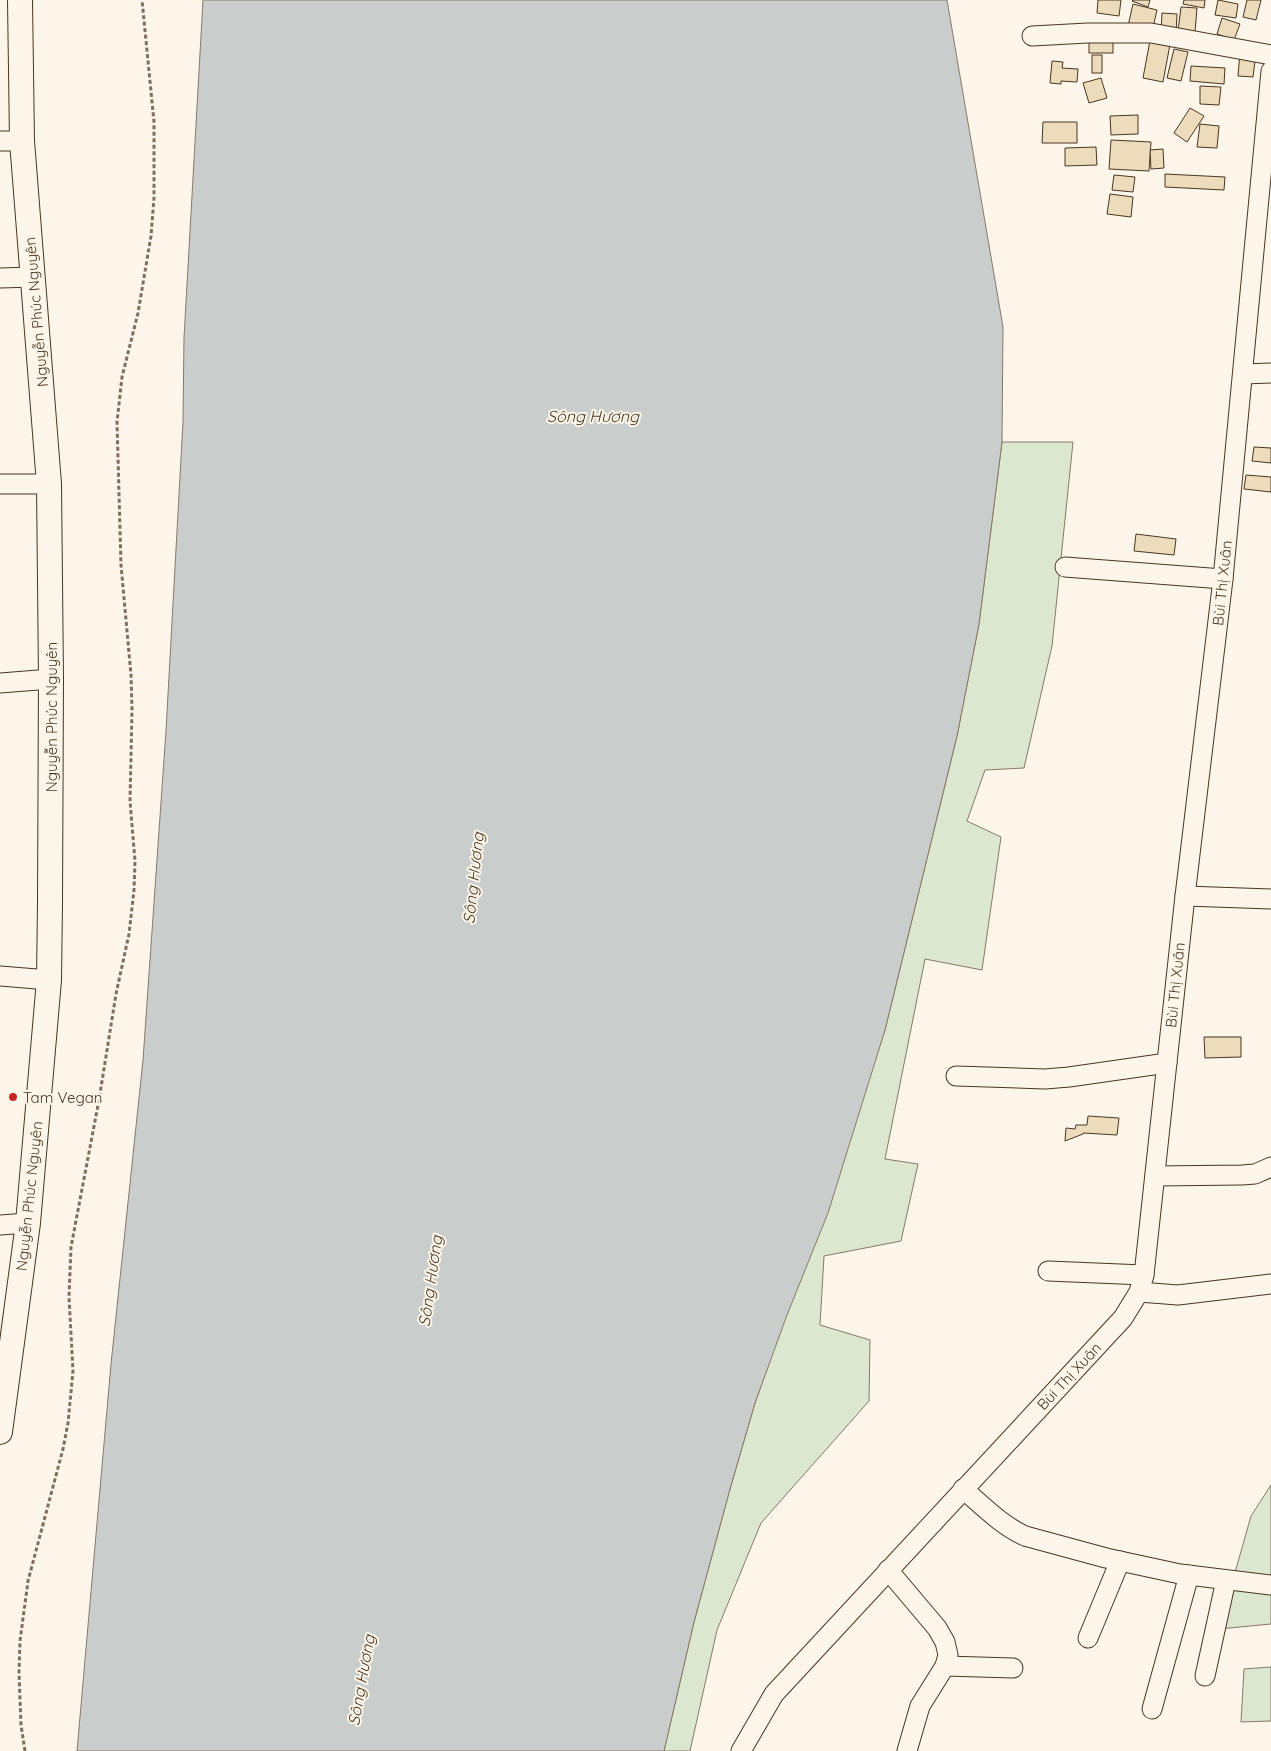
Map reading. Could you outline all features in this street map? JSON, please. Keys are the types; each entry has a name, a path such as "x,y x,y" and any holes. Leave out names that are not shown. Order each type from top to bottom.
{"main road":[{"name":"Nguyễn Phúc Nguyên","path":"0,1432 28,1223 49,980 51,679 49,484 33,276 11,141 20,0"}],"street":[{"path":"1032,36 1088,33 1150,33 1271,55"},
{"name":"Bùi Thị Xuân","path":"741,1751 774,1694 1122,1318 1142,1283 1185,896 1223,579 1269,112 1271,71"},
{"path":"0,278 33,276"},
{"path":"1243,374 1271,374"},
{"path":"0,484 49,484"},
{"path":"1065,567 1223,579"},
{"path":"0,683 51,679"},
{"path":"1185,896 1271,899"},
{"path":"0,976 49,980"},
{"path":"956,1076 1045,1079 1167,1063"},
{"path":"1155,1176 1255,1174 1271,1167"},
{"path":"0,1225 28,1223"},
{"path":"1048,1271 1142,1283 1178,1295 1271,1284"},
{"path":"964,1489 993,1516 1014,1531 1025,1536 1120,1561 1189,1575 1271,1585"},
{"path":"1088,1638 1120,1561"},
{"path":"888,1570 937,1628 945,1642 948,1655 945,1666 920,1706 907,1751"},
{"path":"1152,1709 1189,1575"},
{"path":"1205,1676 1226,1580"},
{"path":"945,1666 1013,1668"}],"path":[{"path":"25,1751 20,1707 20,1641 28,1581 63,1449 68,1423 73,1371 69,1297 72,1247 116,994 129,934 134,890 135,860 130,801 132,684 121,564 117,422 122,377 138,314 151,236 154,198 154,122 142,0"}],"green space":[{"path":"1002,442 1073,442 1052,646 1024,768 985,770 967,821 1001,837 982,970 925,959 885,1159 918,1164 901,1241 824,1256 820,1325 870,1340 869,1401 761,1523 717,1630 690,1751 664,1751 694,1622 755,1403 885,1030 957,736 979,624"},
{"path":"1271,1485 1271,1624 1219,1629 1251,1516"},
{"path":"1271,1667 1271,1721 1241,1722 1244,1669"}],"water":[{"name":"Sông Hương","path":"203,0 947,0 1003,327 1002,442 979,624 957,736 885,1030 828,1213 787,1315 755,1403 694,1622 664,1751 77,1751 111,1364 143,1060 166,731 183,422 184,338"}],"building":[{"path":"1098,0 1121,0 1119,16 1097,13"},
{"path":"1133,0 1150,0 1148,7"},
{"path":"1184,0 1205,0 1204,8 1183,4"},
{"path":"1218,0 1238,4 1236,18 1215,15"},
{"path":"1247,0 1261,0 1256,20 1243,17"},
{"path":"1133,4 1157,10 1152,32 1128,26"},
{"path":"1181,7 1197,8 1195,32 1178,31"},
{"path":"1162,13 1177,14 1176,34 1161,33"},
{"path":"1222,18 1240,24 1234,40 1217,34"},
{"path":"1151,35 1171,39 1163,82 1143,78"},
{"path":"1089,40 1113,40 1113,53 1089,53"},
{"path":"1174,49 1188,52 1181,81 1167,78"},
{"path":"1240,52 1256,53 1253,77 1238,76"},
{"path":"1092,55 1102,55 1102,73 1092,73"},
{"path":"1052,61 1063,62 1062,68 1078,69 1077,82 1061,81 1061,84 1050,83"},
{"path":"1191,66 1225,68 1224,84 1190,81"},
{"path":"1101,78 1107,98 1089,103 1083,83"},
{"path":"1200,86 1221,87 1219,105 1200,104"},
{"path":"1190,108 1204,116 1187,142 1174,133"},
{"path":"1138,115 1138,134 1111,135 1110,116"},
{"path":"1043,122 1077,122 1077,143 1042,143"},
{"path":"1200,124 1219,126 1217,148 1197,147"},
{"path":"1111,140 1151,142 1149,171 1109,169"},
{"path":"1096,147 1097,165 1065,166 1065,148"},
{"path":"1163,149 1164,168 1151,169 1150,150"},
{"path":"1165,174 1225,177 1224,190 1165,187"},
{"path":"1114,175 1135,177 1133,192 1112,190"},
{"path":"1110,194 1133,197 1131,217 1107,214"},
{"path":"1254,447 1271,448 1271,463 1252,461"},
{"path":"1246,475 1271,477 1271,492 1244,489"},
{"path":"1136,534 1176,539 1174,555 1134,551"},
{"path":"1204,1037 1241,1037 1241,1057 1205,1058"},
{"path":"1088,1116 1119,1118 1117,1135 1083,1133 1065,1141 1066,1128 1075,1129 1076,1125 1087,1125"}],"place":[{"name":"Tam Vegan","path":"13,1097"}]}
